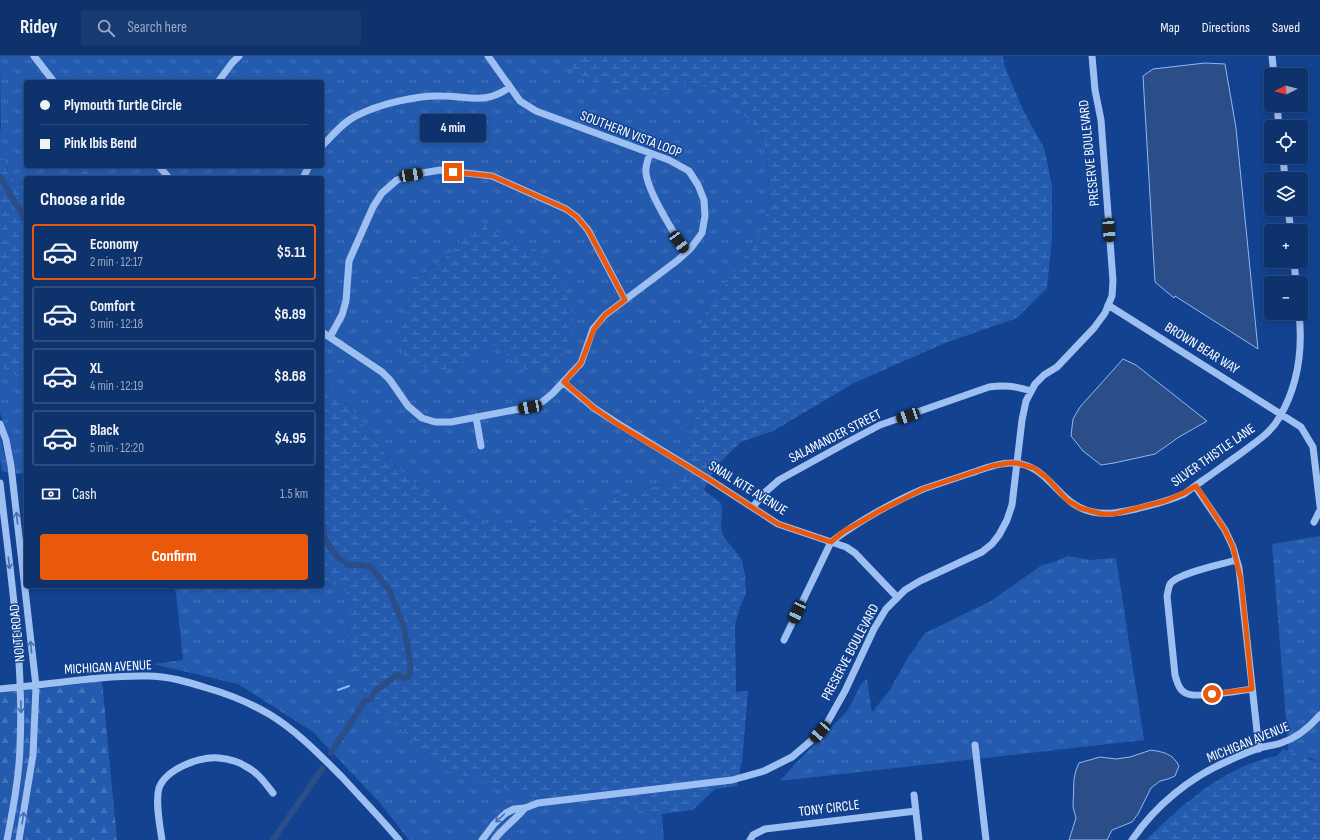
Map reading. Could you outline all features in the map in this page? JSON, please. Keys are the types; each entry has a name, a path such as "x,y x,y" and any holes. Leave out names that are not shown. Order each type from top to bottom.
{"street":[{"path":"34,56 52,80"},
{"path":"219,80 238,56"},
{"name":"SOUTHERN VISTA LOOP","path":"324,333 382,372 390,380 408,406 422,418 435,422 451,422 530,407 542,402 552,394 581,363 594,329 605,315 687,252 702,233 705,216 704,200 698,185 688,171 669,160 650,152 536,111 520,101 488,56"},
{"name":"PRESERVE BOULEVARD","path":"482,840 494,824 506,813 514,809 525,808 538,803 732,780 764,772 792,757 812,740 828,723 886,609 905,590 982,552 992,544 1007,520 1012,505 1022,420 1026,401 1035,384 1044,375 1057,367 1094,328 1105,313 1112,296 1113,281 1101,120 1095,90 1092,56"},
{"path":"1272,56 1273,68"},
{"path":"324,144 355,116 388,104 441,96 479,99 501,94 510,87"},
{"path":"650,152 646,166 646,175 650,190 679,242 687,252"},
{"path":"161,168 167,176"},
{"path":"330,337 342,315 346,301 349,261 373,207 382,193 397,180 411,175 440,170 492,176 566,209 577,217 588,230 625,300"},
{"name":"BROWN BEAR WAY","path":"1108,305 1282,413 1301,427 1313,447 1320,506"},
{"name":"SILVER THISTLE LANE","path":"1017,463 1034,468 1047,478 1067,500 1080,508 1102,514 1114,514 1165,501 1184,493 1196,486 1266,435 1278,420 1291,394 1298,372 1301,348 1299,320"},
{"name":"SNAIL KITE AVENUE","path":"564,382 594,408 617,424 707,478 778,524 846,547 855,553 897,598"},
{"name":"SALAMANDER STREET","path":"753,507 763,494 779,480 880,426 989,387 1001,385 1019,386 1032,391"},
{"path":"476,417 480,446"},
{"name":"NOLTE ROAD","path":"0,424 6,440 11,466 24,580"},
{"path":"784,640 831,542 843,532 923,489 992,466 1017,463"},
{"name":"NOLTE ROAD","path":"0,483 18,638 21,687 20,749 14,805 7,840"},
{"path":"1196,486 1225,530 1233,547 1241,580 1259,748"},
{"path":"1314,522 1320,510"},
{"path":"1236,560 1188,574 1175,579 1170,585 1167,596 1175,674 1178,685 1182,690 1188,694 1198,696 1252,689"},
{"name":"NOLTE ROAD","path":"19,840 33,756 36,686 25,588"},
{"name":"MICHIGAN AVENUE","path":"0,689 103,678 149,676 187,681 219,691 255,707 281,722 314,748 378,815 399,840"},
{"name":"MICHIGAN AVENUE","path":"1132,840 1155,812 1190,782 1228,761 1259,748 1281,743 1296,737 1304,732 1320,715"},
{"path":"975,745 986,840"},
{"path":"162,840 158,798 159,788 163,780 170,773 182,766 206,758 218,757 232,760 257,773 273,794"},
{"path":"914,795 919,840"},
{"name":"PRESERVE BOULEVARD","path":"494,840 499,833 525,808"},
{"name":"TONY CIRCLE","path":"750,840 753,835 764,829 916,811"}],"green space":[{"path":"0,56 565,56 575,73 589,81 639,94 657,94 690,86 718,89 732,97 742,113 762,134 767,153 769,189 768,207 763,227 729,281 711,298 697,336 699,366 709,381 709,402 697,415 687,430 691,454 687,470 667,484 623,493 580,510 551,525 520,529 483,523 454,509 429,494 407,477 388,458 350,407 324,385 324,176 105,176 97,168 324,168 324,80 24,80 24,168 74,168 60,176 24,176 24,184 16,185 8,172 1,151","holes":["487,225 519,245 534,248 553,268 570,302 530,371 513,361 500,345 489,345 459,364 443,371 420,367 396,339 406,318 406,290 410,278 426,272 454,250 465,234"]},
{"path":"565,56 1003,56 1004,65 1024,112 1044,148 1052,185 1052,238 1047,288 1017,318 945,343 854,383 773,431 741,442 716,466 704,490 721,503 721,524 723,536 741,558 745,575 746,594 740,607 735,625 736,692 748,691 742,761 737,786 715,789 693,810 662,814 662,816 629,808 579,806 528,796 442,769 383,714 365,693 353,672 347,637 349,616 353,606 351,597 339,586 324,583 324,385 350,407 388,458 407,477 429,494 454,509 483,523 520,529 551,525 580,510 623,493 667,484 687,470 691,454 687,431 697,415 709,402 709,381 699,366 697,336 711,298 729,281 763,227 768,207 769,189 767,153 762,134 742,113 732,97 718,89 690,86 657,94 639,94 589,81 575,73"},
{"path":"0,127 2,142 1,151 8,172 16,185 24,184 24,381 0,366"},
{"path":"74,168 97,168 105,176 60,176"},
{"path":"476,223 487,225 519,245 534,248 553,268 562,285 570,302 573,323 570,343 560,358 548,370 532,371 522,368 509,358 500,345 489,345 459,364 443,371 420,367 406,359 396,339 406,318 406,290 410,278 427,272 454,250 465,234"},
{"path":"0,366 24,381 24,473 16,474 9,439 0,413"},
{"path":"0,435 9,473 2,471 0,460"},
{"path":"1320,536 1320,763 1311,758 1289,757 1272,544"},
{"path":"1068,556 1090,560 1116,558 1144,740 780,781 848,710 861,684 867,679 872,712 890,690 907,659 925,633 991,601 1042,565"},
{"path":"324,583 339,586 351,597 353,606 349,616 347,637 365,693 383,714 442,768 462,775 610,806 629,808 662,816 664,840 409,840 380,803 313,732 238,684 153,664 183,660 175,588 324,588"},
{"path":"102,681 117,840 23,840 36,758 39,689"},
{"path":"32,689 30,755 16,840 10,840 22,766 24,690"},
{"path":"17,691 17,749 11,804 3,840 0,840 0,693"},
{"path":"1283,749 1320,763 1320,840 1146,840 1189,801 1206,788 1241,768 1277,756"}],"shaded area":[{"path":"1205,63 1225,64 1236,128 1258,349 1175,296 1174,298 1155,282 1143,76 1153,69"},
{"path":"1123,359 1136,365 1207,421 1179,437 1155,454 1101,465 1083,451 1071,436 1073,419 1080,407"},
{"path":"1151,750 1171,756 1177,762 1179,766 1175,776 1160,781 1151,788 1138,814 1132,822 1112,830 1107,840 1069,840 1076,818 1073,807 1074,779 1079,763 1100,757 1116,759 1130,757"}],"waterway":[{"path":"0,177 24,218"},
{"path":"324,533 325,539 336,556 348,565 362,565 371,567 389,590 404,627 410,662 408,677 404,678 397,675 375,691 371,699 365,701 331,753"},
{"path":"338,690 349,686"},
{"path":"273,840 322,769"}],"route":[{"path":"453,172 492,176 566,209 577,217 588,230 625,300 605,315 594,329 581,363 564,382 594,408 617,424 707,478 778,524 831,542 843,532 883,509 923,489 992,466 1008,463 1017,463 1034,468 1047,478 1067,500 1080,508 1102,514 1114,514 1165,501 1196,486 1225,530 1233,547 1241,580 1252,689 1212,694"}]}
